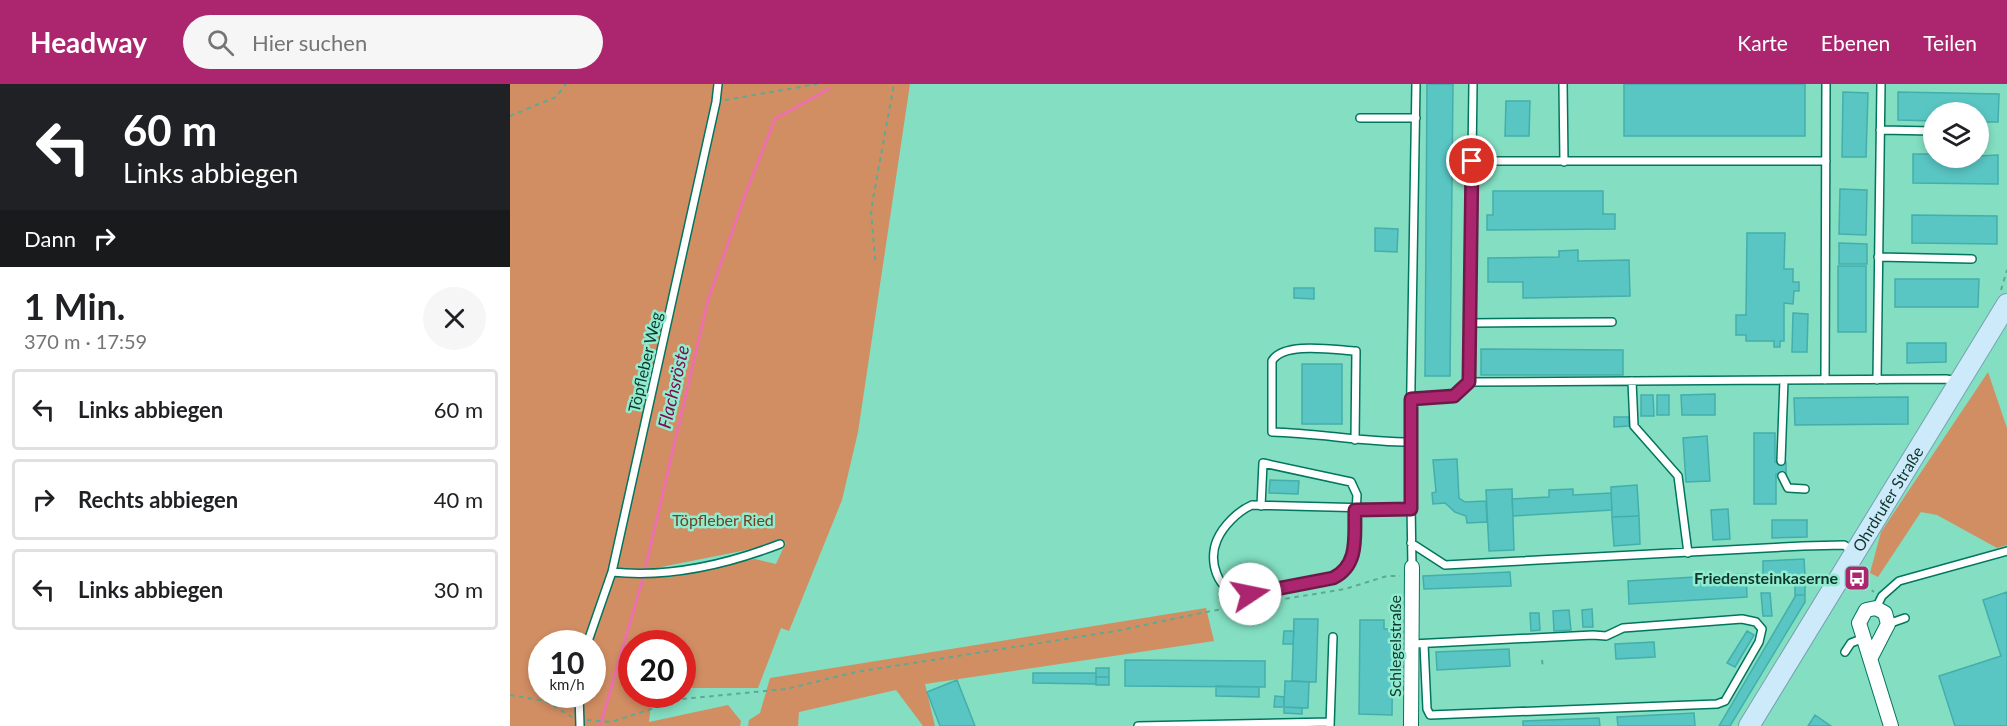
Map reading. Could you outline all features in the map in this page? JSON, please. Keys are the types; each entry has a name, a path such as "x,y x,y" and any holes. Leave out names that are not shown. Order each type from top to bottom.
{"main road":[{"name":"Ohrdrufer Straße","path":"1749,726 2007,304"}],"street":[{"name":"Schlegelstraße","path":"1411,726 1418,644 1412,571"},
{"path":"1871,657 1888,624 1885,613 1878,603 1866,610 1860,618 1864,638 1891,726"}],"lane":[{"name":"Töpfleber Weg","path":"592,630 612,572 716,102 718,84"},
{"path":"1412,571 1410,442 1416,84"},
{"path":"1469,382 1473,84"},
{"path":"1563,84 1564,162"},
{"path":"1825,380 1826,84"},
{"path":"1876,380 1881,84"},
{"path":"1360,118 1416,118"},
{"path":"1880,130 1923,131"},
{"path":"1472,161 1826,161"},
{"path":"1878,257 1972,259"},
{"path":"1471,323 1612,322"},
{"path":"1355,440 1356,351 1288,349 1275,355 1272,361 1272,432 1306,433 1355,440 1410,442"},
{"path":"1411,399 1454,396 1469,382 1946,379 1960,381"},
{"path":"1781,460 1784,380"},
{"path":"1632,381 1634,426 1678,476 1688,553"},
{"path":"1261,506 1263,463 1351,482 1357,495 1355,510 1354,550 1350,563 1343,572 1333,578 1271,590 1235,593 1224,586 1215,570 1217,541 1230,522 1244,509 1261,506 1355,510 1411,509"},
{"path":"1782,476 1788,488 1804,489"},
{"path":"1411,543 1445,565 1841,545 1855,552"},
{"path":"612,572 650,575 756,554 780,544"},
{"path":"1878,603 1899,581 2007,551"},
{"path":"1888,624 1905,618"},
{"path":"1742,619 1756,622 1762,629 1759,642 1725,701 1717,704 1480,715 1430,715 1427,710 1418,644 1606,636 1623,628 1742,619"},
{"path":"1138,726 1330,724 1333,637"},
{"path":"1845,652 1851,644 1864,638"}],"path":[{"path":"510,116 556,97 566,84"},
{"path":"716,102 817,84"},
{"path":"875,260 872,210 894,84"},
{"path":"1844,570 1878,603"},
{"path":"595,721 611,722 682,699 786,689 856,672 1106,633 1210,611 1345,589 1412,571"},
{"path":"1542,660 1543,668"},
{"path":"510,695 545,701 580,722"}],"green space":[{"name":"Töpfleber Ried","path":"510,84 910,84 858,432 842,500 789,631 781,628 758,688 696,688 696,630 618,630 618,708 651,708 649,722 728,705 741,721 740,726 510,726","holes":["786,542 776,564 755,559 670,577 656,568"]},
{"path":"1988,372 2007,428 2007,545 1997,548 1937,515 1921,512 1878,577 1870,573 1881,532"},
{"path":"1206,608 1214,641 925,684 935,726 923,726 896,690 799,712 798,726 748,726 749,720 760,713 770,678"}],"building":[{"path":"1427,84 1453,84 1450,376 1425,376"},
{"path":"1624,84 1805,84 1805,136 1624,136"},
{"path":"1843,92 1868,93 1866,157 1842,157"},
{"path":"1898,92 1999,94 1998,122 1989,122 1989,102 1923,102 1923,121 1898,120"},
{"path":"1506,101 1530,101 1529,136 1505,136"},
{"path":"1913,154 1923,154 1923,168 1989,168 1989,155 1998,155 1998,184 1913,183"},
{"path":"1840,189 1867,190 1866,235 1839,234"},
{"path":"1493,191 1603,191 1603,214 1615,214 1615,229 1487,230 1487,215 1493,215"},
{"path":"1912,215 1997,216 1997,244 1912,243"},
{"path":"1375,228 1398,229 1397,252 1375,251"},
{"path":"1747,233 1785,233 1784,269 1793,269 1793,282 1799,282 1799,291 1794,291 1793,304 1784,303 1784,341 1780,341 1780,347 1774,347 1774,341 1746,341 1746,335 1736,335 1736,315 1746,315"},
{"path":"1839,243 1867,244 1867,264 1839,264"},
{"path":"1578,250 1578,261 1629,260 1630,296 1523,298 1523,282 1488,282 1488,258 1559,257 1559,251"},
{"path":"1838,266 1866,266 1866,332 1838,332"},
{"path":"1895,279 1979,279 1978,307 1895,307"},
{"path":"1294,288 1314,288 1314,299 1294,298"},
{"path":"1793,313 1808,314 1807,352 1792,352"},
{"path":"1907,343 1946,343 1946,362 1907,363"},
{"path":"1481,349 1623,350 1623,375 1481,375"},
{"path":"1302,364 1342,364 1342,424 1302,424"},
{"path":"1715,394 1715,415 1682,415 1681,395"},
{"path":"1641,395 1653,395 1654,416 1641,416"},
{"path":"1657,395 1669,395 1669,415 1657,415"},
{"path":"1908,397 1908,424 1795,425 1794,398"},
{"path":"1614,417 1629,417 1629,426 1614,427"},
{"path":"1754,433 1775,433 1775,462 1786,462 1786,474 1776,474 1776,504 1754,504"},
{"path":"1707,436 1710,481 1686,482 1683,438"},
{"path":"1457,459 1459,498 1465,502 1486,501 1487,522 1467,523 1466,516 1455,512 1445,503 1433,504 1432,493 1436,492 1433,460"},
{"path":"1270,480 1299,481 1298,494 1269,493"},
{"path":"1637,485 1639,516 1612,517 1611,487"},
{"path":"1512,489 1514,550 1489,551 1486,490"},
{"path":"1573,489 1573,495 1611,493 1612,510 1513,516 1512,499 1549,497 1549,490"},
{"path":"1728,509 1730,539 1713,540 1711,510"},
{"path":"1639,516 1640,544 1614,546 1612,517"},
{"path":"1772,520 1807,520 1807,537 1772,538"},
{"path":"1804,559 1805,576 1763,578 1763,561"},
{"path":"1510,572 1511,586 1424,589 1423,576"},
{"path":"1746,574 1747,597 1629,604 1628,581"},
{"path":"1795,585 1805,585 1805,595 1795,595"},
{"path":"2007,592 2007,726 1955,726 1939,676 2001,656 1983,600"},
{"path":"1761,593 1770,593 1772,616 1763,616"},
{"path":"1796,595 1805,595 1805,602 1730,726 1719,726"},
{"path":"1592,609 1593,627 1583,627 1582,610"},
{"path":"1569,610 1571,630 1554,631 1553,611"},
{"path":"1530,613 1539,613 1540,630 1531,631"},
{"path":"1294,619 1318,619 1316,682 1292,681"},
{"path":"1360,620 1384,620 1384,629 1393,629 1392,715 1359,714"},
{"path":"1284,631 1294,631 1293,644 1283,644"},
{"path":"1747,631 1754,635 1735,667 1727,663"},
{"path":"1654,642 1655,657 1616,659 1615,644"},
{"path":"1509,649 1510,666 1437,670 1436,652"},
{"path":"1125,660 1265,661 1265,687 1125,686"},
{"path":"1096,668 1109,668 1109,677 1096,677"},
{"path":"1033,673 1096,673 1096,684 1033,683"},
{"path":"1096,677 1109,677 1109,685 1096,685"},
{"path":"957,680 975,726 940,726 927,692"},
{"path":"1285,681 1309,682 1308,708 1284,707"},
{"path":"1216,686 1259,687 1259,697 1216,696"},
{"path":"1275,696 1284,697 1284,707 1274,707"},
{"path":"1284,707 1302,708 1302,714 1284,713"},
{"path":"1694,713 1695,726 1618,726 1617,717"},
{"path":"1815,715 1831,726 1808,726"},
{"path":"1599,718 1600,726 1523,726 1523,721"}],"waterway":[{"name":"Flachsröste","path":"600,726 643,578 708,300 747,190 775,119 829,89"}],"place":[{"name":"Friedensteinkaserne","path":"1857,578"}],"route":[{"path":"1250,594 1333,578 1343,572 1353,557 1355,510 1411,509 1411,399 1441,399 1454,396 1469,382 1472,161"}]}
